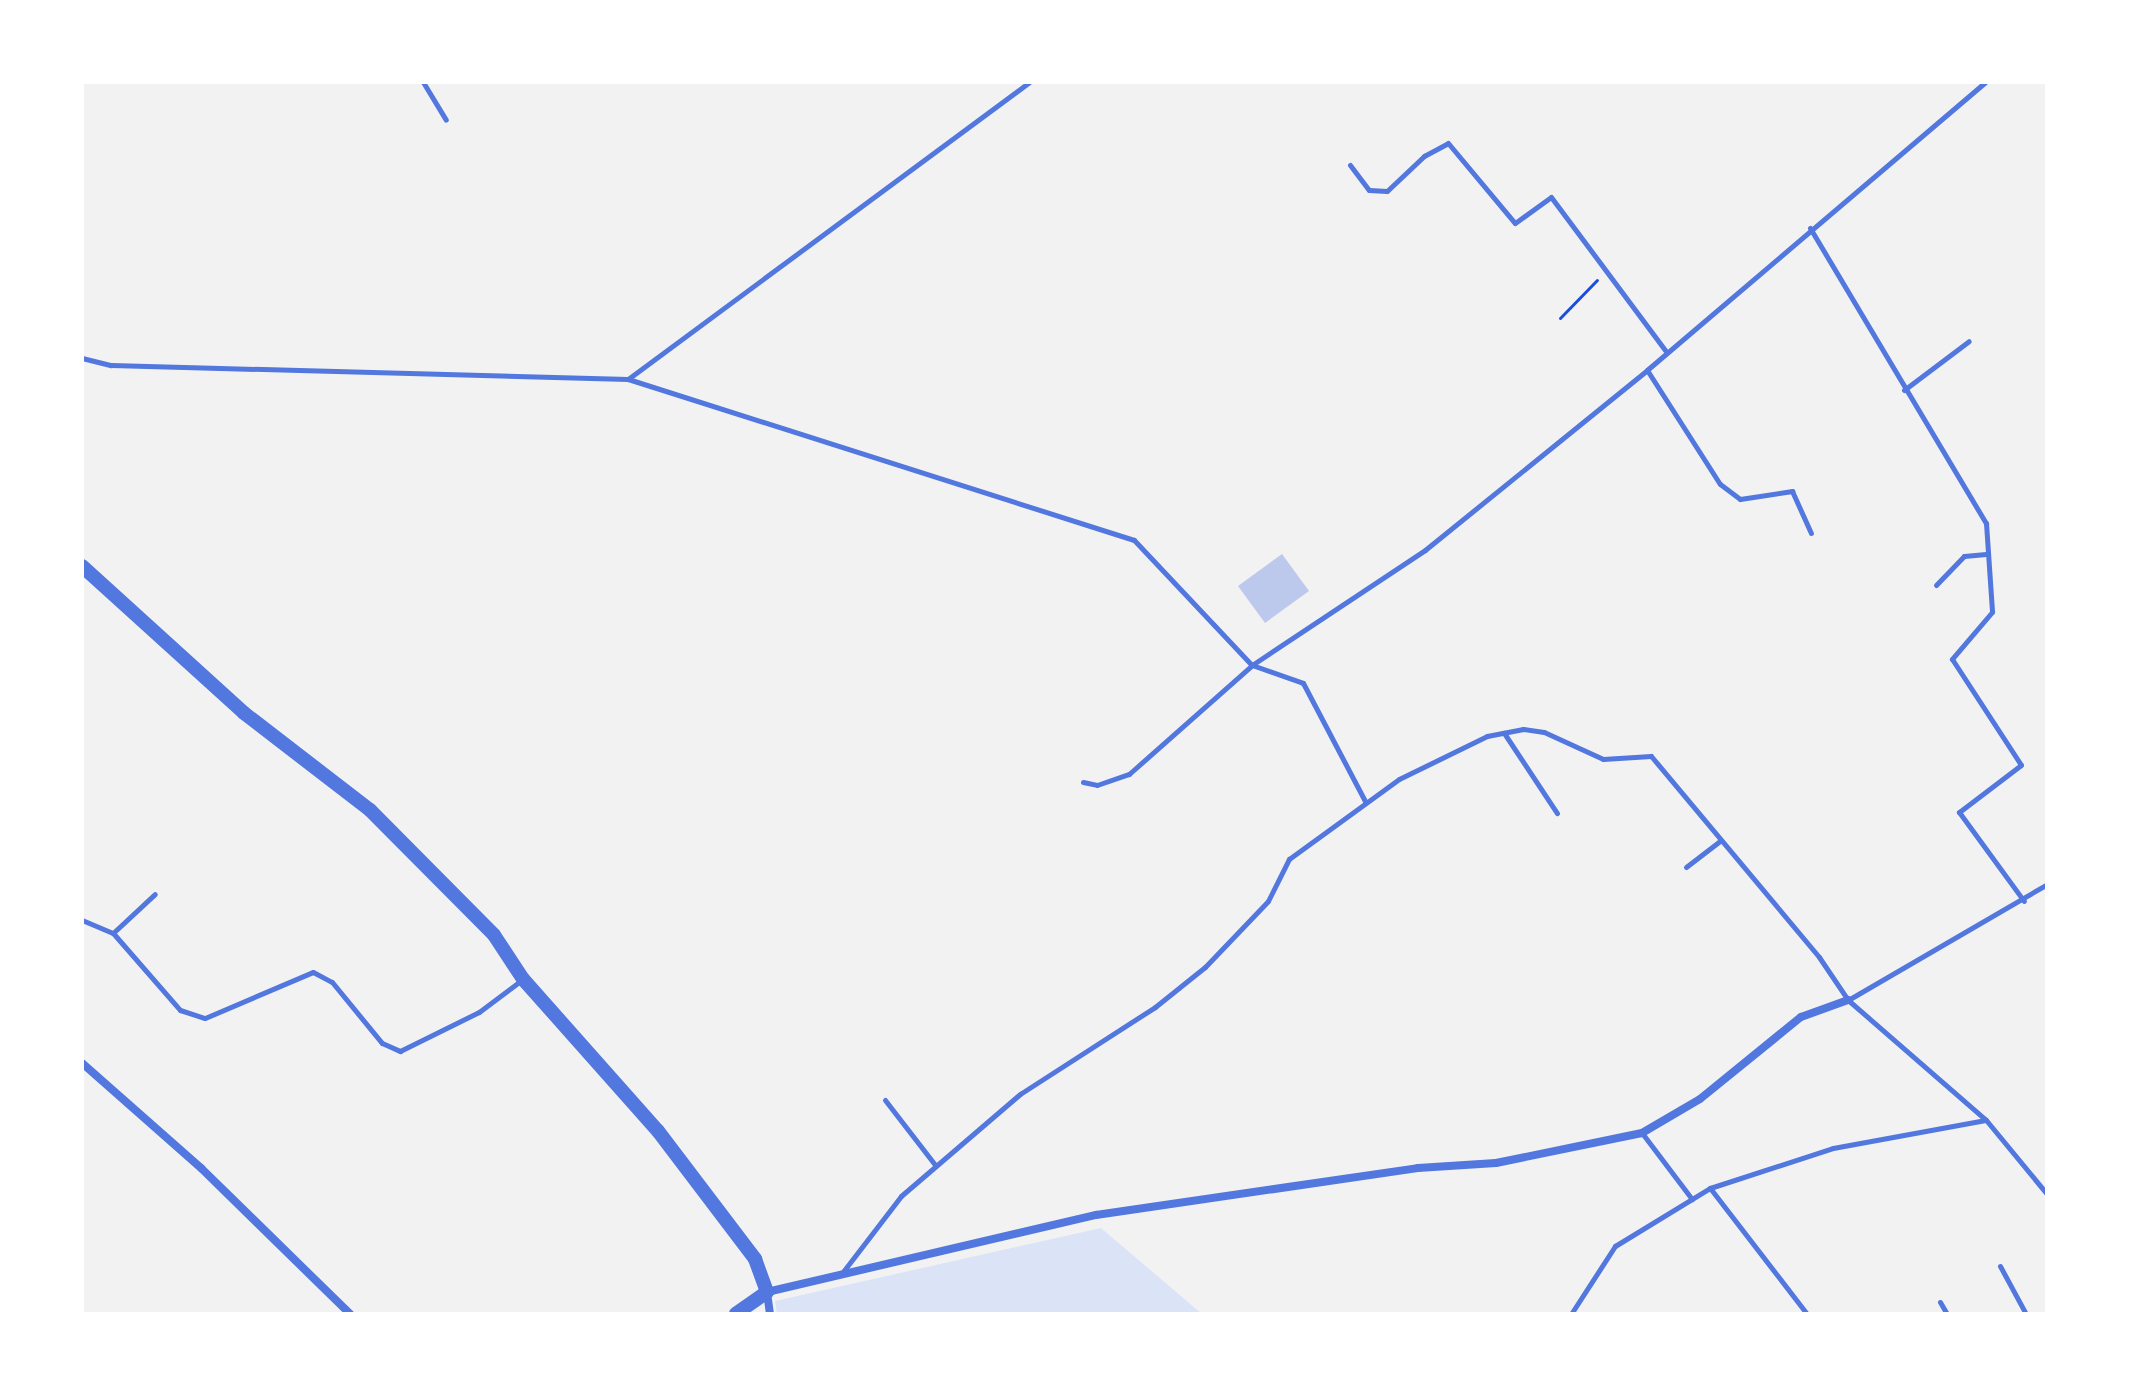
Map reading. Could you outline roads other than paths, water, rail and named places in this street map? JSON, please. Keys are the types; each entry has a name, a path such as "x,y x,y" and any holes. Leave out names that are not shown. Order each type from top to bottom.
{"street":[{"path":"82,566 244,713 370,810 494,935 523,979 658,1131 755,1259 767,1292 770,1314"},
{"path":"736,1314 767,1292 1096,1215 1418,1168 1496,1163 1642,1133 1700,1099 1801,1017 1848,1000"},
{"path":"82,1063 201,1168 350,1314"}],"lane":[{"path":"423,82 446,120"},
{"path":"628,379 1029,82"},
{"path":"1083,782 1097,785 1129,774 1252,665 1425,550 1647,370 1665,350 1985,82"},
{"path":"1350,165 1369,190 1387,191 1424,156 1448,143 1515,223 1551,197 1665,350"},
{"path":"1810,228 1986,523 1992,612 1952,659 2021,765 1959,812 2024,901"},
{"path":"1904,390 1969,341"},
{"path":"82,358 111,365 628,379 1134,540 1252,665 1303,683 1365,801"},
{"path":"1647,370 1720,484 1740,499 1792,491 1811,533"},
{"path":"1936,585 1964,556 1986,554"},
{"path":"840,1275 901,1196 1020,1094 1155,1007 1205,967 1268,901 1289,859 1365,801 1452,752 1504,733 1544,732 1603,759 1651,756 1819,957 1848,1000 1986,1120 2047,1194"},
{"path":"1504,733 1557,813"},
{"path":"1686,867 1721,840"},
{"path":"1848,1000 2024,901 2047,884"},
{"path":"113,933 155,894"},
{"path":"82,920 113,933 180,1010 205,1018 313,972 332,982 382,1043 400,1051 479,1012 523,979"},
{"path":"885,1100 936,1166"},
{"path":"1571,1314 1615,1246 1710,1188 1833,1148 1986,1120"},
{"path":"1642,1133 1692,1199"},
{"path":"1710,1188 1807,1314"},
{"path":"2000,1266 2026,1314"},
{"path":"1940,1302 1947,1314"}]}
